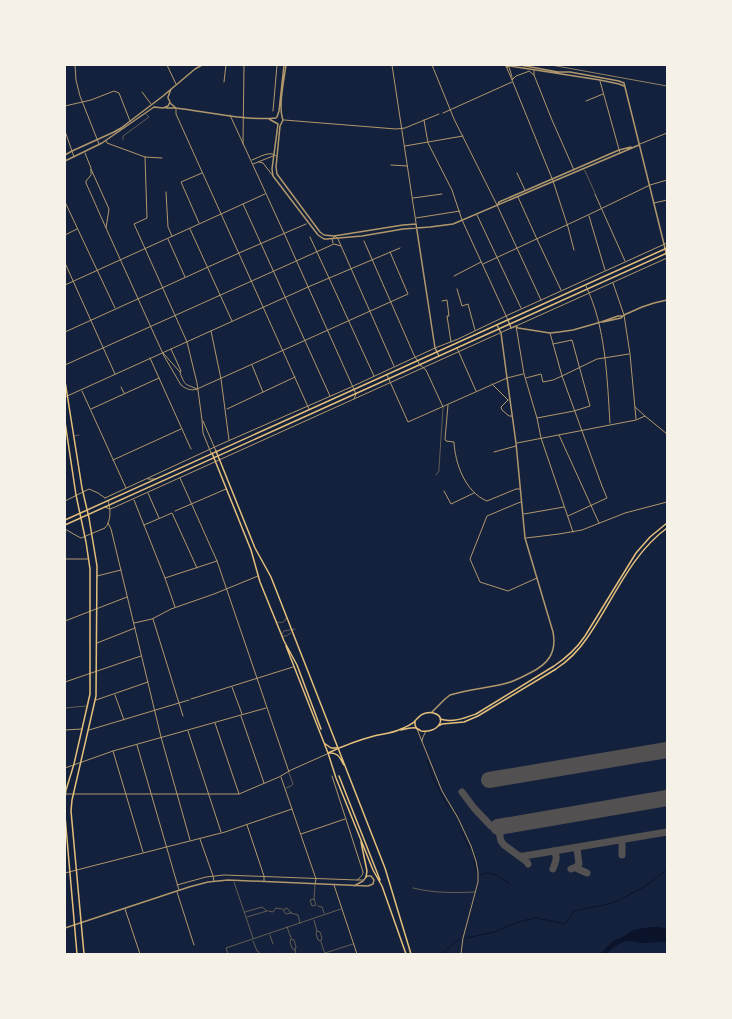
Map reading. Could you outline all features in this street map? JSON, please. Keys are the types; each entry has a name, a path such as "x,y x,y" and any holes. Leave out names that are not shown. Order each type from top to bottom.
{"main road":[{"path":"65,525 389,379 437,352 666,248"},
{"path":"65,520 386,374 439,356 666,253"},
{"path":"65,381 66,396 88,515 97,576 95,700 71,811 84,954"},
{"path":"65,424 76,495 85,536 90,569 90,694 65,797"},
{"path":"216,451 255,548 270,577 346,766 385,868 411,954"},
{"path":"212,453 251,550 258,576 328,753 336,778 373,870 382,886"},
{"path":"401,730 415,721 421,714 427,712 432,712 438,715 440,719 447,721 476,714 564,659 577,647 585,636 636,553 650,537 667,523"},
{"path":"328,753 366,738 401,730 417,728 421,731 426,731 432,730 442,724 464,722 478,716 556,669 588,638 639,555 653,539 667,528"},
{"path":"284,641 297,665 321,729"},
{"path":"438,726 440,719"},
{"path":"415,721 417,728"},
{"path":"323,743 331,748 338,748"},
{"path":"328,753 333,752 337,754 346,766"},
{"path":"339,776 369,850 406,954"},
{"path":"65,816 77,954"},
{"path":"360,838 367,871 364,879"}],"street":[{"path":"75,65 76,80 80,96 99,145"},
{"path":"167,65 176,85"},
{"path":"195,69 198,65"},
{"path":"65,155 114,132 202,65"},
{"path":"224,82 226,65"},
{"path":"244,65 244,145"},
{"path":"273,111 277,65"},
{"path":"269,119 278,123 283,122 281,105 285,65"},
{"path":"285,65 277,117 278,123 275,170 320,232 324,235 335,236 416,224"},
{"path":"392,65 435,348 440,360"},
{"path":"432,65 450,110 497,205 541,300"},
{"path":"505,65 600,80 624,86"},
{"path":"505,65 552,178 574,250"},
{"path":"104,507 110,509 115,508 440,360 667,259 666,244 654,203 624,83 570,72 558,72 520,65"},
{"path":"510,66 513,78 512,81"},
{"path":"533,69 552,120 575,172"},
{"path":"443,113 512,81 516,76 529,71 534,74"},
{"path":"600,80 620,151"},
{"path":"168,98 171,89"},
{"path":"65,106 95,99 114,90 119,93 130,121"},
{"path":"142,92 151,104"},
{"path":"586,101 604,94"},
{"path":"163,96 166,96 176,108 176,113 309,409"},
{"path":"159,99 158,103 161,107"},
{"path":"166,108 170,102"},
{"path":"66,161 106,141 154,107 176,108 269,119 279,116 283,119 396,129 439,114"},
{"path":"144,109 146,113"},
{"path":"230,115 354,389 356,394 354,399"},
{"path":"424,120 428,142 452,190 462,220 511,328"},
{"path":"273,176 272,169 278,123"},
{"path":"65,131 74,157"},
{"path":"517,195 552,178 620,151 635,147 667,133"},
{"path":"404,146 463,136"},
{"path":"106,141 107,143 146,157 162,158"},
{"path":"252,162 269,153 274,148"},
{"path":"252,162 263,163 318,235 324,239 338,239 403,229 453,224 497,205 499,202 575,172 620,151"},
{"path":"84,152 109,209 106,228"},
{"path":"269,153 275,155"},
{"path":"258,162 275,155"},
{"path":"146,157 147,218 134,224 187,342 198,389 203,433 212,453"},
{"path":"391,166 408,166"},
{"path":"91,169 91,175 86,183 164,356 178,382 189,390 198,389 221,379 408,294 390,252"},
{"path":"200,224 181,182 203,173"},
{"path":"517,173 525,190"},
{"path":"454,276 537,239 650,185 667,180"},
{"path":"166,192 168,227 172,236"},
{"path":"65,285 266,193"},
{"path":"595,193 625,262"},
{"path":"412,198 442,194"},
{"path":"517,195 562,290"},
{"path":"654,203 667,200"},
{"path":"65,202 115,309"},
{"path":"243,204 262,243 330,396"},
{"path":"415,218 460,211"},
{"path":"476,214 521,309"},
{"path":"588,215 606,270"},
{"path":"65,332 306,224"},
{"path":"189,228 232,322"},
{"path":"65,235 78,229"},
{"path":"360,232 361,236"},
{"path":"335,236 338,239 394,367"},
{"path":"332,239 335,236"},
{"path":"310,237 374,376"},
{"path":"168,238 185,277"},
{"path":"332,239 334,244"},
{"path":"364,241 416,357 419,363 426,370 443,407"},
{"path":"65,365 296,260 334,244 340,246"},
{"path":"105,498 666,244"},
{"path":"66,396 286,297 400,248"},
{"path":"65,263 115,374"},
{"path":"613,282 623,315 630,354 636,420"},
{"path":"586,285 600,322 608,379 610,424"},
{"path":"457,289 462,306 468,304 475,330"},
{"path":"442,301 447,300 449,316 447,316 451,342"},
{"path":"516,326 518,328 550,333 569,330 623,315 654,303 667,300"},
{"path":"432,712 445,698 450,695 508,682 538,669 547,661 554,648 553,632 525,538 516,444 501,333 496,321"},
{"path":"516,326 524,374 537,418 541,438 573,532"},
{"path":"210,331 221,379 229,441"},
{"path":"550,333 552,344 574,411 607,498 568,516"},
{"path":"537,418 574,411 590,406 572,340 552,344"},
{"path":"457,348 476,392"},
{"path":"171,349 181,371 180,373"},
{"path":"163,353 175,366 186,385 198,389"},
{"path":"525,378 541,374 543,382 552,380 597,359 630,354"},
{"path":"150,358 191,449"},
{"path":"252,365 264,392"},
{"path":"386,374 408,422 492,384 507,378 524,374"},
{"path":"225,409 295,377"},
{"path":"90,409 160,378"},
{"path":"492,384 509,400"},
{"path":"121,386 124,394"},
{"path":"81,390 126,488"},
{"path":"509,400 501,407 502,410 509,416 512,416"},
{"path":"448,404 445,439 446,441 454,442 456,458 460,470 466,481 475,492 487,501 516,489 520,489"},
{"path":"635,407 667,434"},
{"path":"494,452 516,444 541,438 636,420 645,416"},
{"path":"202,420 216,451"},
{"path":"113,460 182,429"},
{"path":"559,435 599,523"},
{"path":"180,478 217,561 289,772"},
{"path":"147,479 155,479"},
{"path":"175,511 226,488"},
{"path":"65,500 86,490 91,490 105,498 110,505 107,527 79,538 65,529"},
{"path":"444,491 450,504 475,492"},
{"path":"148,493 159,518"},
{"path":"134,499 165,578 175,608"},
{"path":"521,502 487,516 470,559 480,582 508,591 537,578"},
{"path":"525,538 573,532 624,513 667,502"},
{"path":"523,515 565,506"},
{"path":"144,525 172,513 197,568"},
{"path":"108,524 112,529 161,737 190,840"},
{"path":"65,559 89,559"},
{"path":"165,578 217,561"},
{"path":"97,576 121,570"},
{"path":"134,623 152,619 175,608 258,576"},
{"path":"65,621 128,596"},
{"path":"152,619 184,716"},
{"path":"96,643 135,628"},
{"path":"65,682 142,656"},
{"path":"88,730 294,667"},
{"path":"95,700 148,682"},
{"path":"232,687 264,784"},
{"path":"114,694 124,720"},
{"path":"65,768 113,751 267,708"},
{"path":"215,722 239,794"},
{"path":"417,728 442,791 458,818 471,846 478,872 478,882 460,954"},
{"path":"65,730 82,729"},
{"path":"188,730 221,833"},
{"path":"422,741 422,737 426,731"},
{"path":"137,744 194,945"},
{"path":"113,751 144,852"},
{"path":"65,794 239,794 264,784 328,753"},
{"path":"281,776 316,879 315,884"},
{"path":"332,776 363,872 357,880"},
{"path":"65,873 221,833 292,809"},
{"path":"301,834 346,819"},
{"path":"247,824 264,876 264,882"},
{"path":"200,838 214,881"},
{"path":"177,885 213,876 229,875 316,879 364,879"},
{"path":"65,928 196,885 214,881 234,880 264,882 354,886 368,886 373,884 374,880 371,876 354,886"},
{"path":"364,879 365,884 368,886"},
{"path":"334,885 357,954"},
{"path":"125,908 140,954"}],"lane":[{"path":"123,136 149,118 146,113"},
{"path":"121,130 123,140"},
{"path":"582,169 585,171 595,193"},
{"path":"436,475 439,471 443,407"},
{"path":"268,434 269,438"},
{"path":"73,436 79,435"},
{"path":"276,621 281,623 284,622 286,617"},
{"path":"282,635 284,631 292,631"},
{"path":"282,635 286,636 292,631"},
{"path":"65,708 88,706"},
{"path":"285,788 293,784 289,772"},
{"path":"234,880 257,951 260,954"},
{"path":"315,884 314,899 316,905"},
{"path":"413,888 434,891 475,892"},
{"path":"314,899 310,900 312,906 316,905 322,907 325,914"},
{"path":"244,913 262,907 267,911"},
{"path":"246,918 267,911 273,912 276,908 283,910 286,914 291,912"},
{"path":"283,910 288,908 291,912 298,914 300,923"},
{"path":"228,954 226,948 342,909"},
{"path":"313,919 318,940 321,941"},
{"path":"287,927 292,948 295,950"},
{"path":"317,931 320,932 325,954"},
{"path":"270,933 273,944"},
{"path":"291,939 294,940 296,954"},
{"path":"322,954 353,944"}],"water":[{"path":"650,927 667,929 667,942 641,943 626,941 611,949 607,954 600,954 613,941 625,936 633,930"}],"waterway":[{"path":"427,760 434,781 448,807"},
{"path":"461,831 469,847"},
{"path":"474,861 477,873"},
{"path":"466,938 495,932 510,925 537,918 565,924 574,911 613,903 644,887 667,870"},
{"path":"480,875 484,873 491,873 509,883"},
{"path":"441,954 460,939"}],"taxiway":[{"path":"462,792 474,808 491,826 498,827 501,841 504,845 528,864"},
{"path":"500,835 503,829 512,824"},
{"path":"519,856 667,832"},
{"path":"622,840 622,855"},
{"path":"571,869 579,864 577,848"},
{"path":"553,851 556,855 553,869"},
{"path":"576,868 587,873"}],"runway":[{"path":"489,780 667,750"},
{"path":"498,827 667,798"}],"railway":[{"path":"551,65 667,86"}]}
